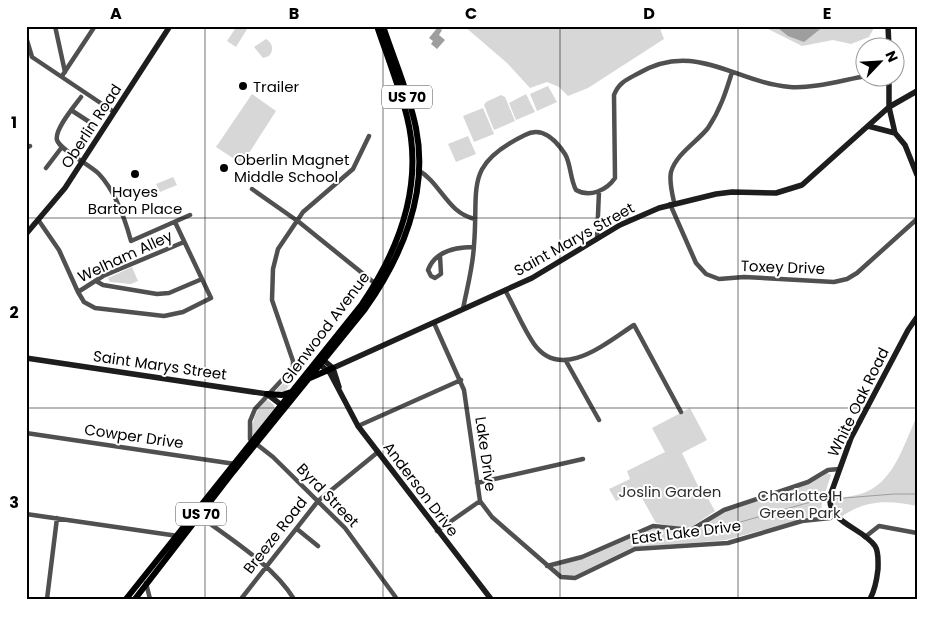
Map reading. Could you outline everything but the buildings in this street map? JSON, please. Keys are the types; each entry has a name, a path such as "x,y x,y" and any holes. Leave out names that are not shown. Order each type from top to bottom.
{"main road":[{"name":"Oberlin Road","path":"26,234 83,161 170,26"},
{"name":"Glenwood Avenue","path":"377,26 407,116 417,170"},
{"name":"Glenwood Avenue","path":"283,406 292,391 320,361 378,286 402,245 410,221 416,197 417,170 414,118 383,26"},
{"path":"889,88 889,108 895,133 905,145 917,175"},
{"name":"Saint Marys Street","path":"330,369 532,278 632,219 672,203 732,192 776,193 792,189 810,179 889,108 917,92"},
{"path":"868,126 895,133"},
{"name":"White Oak Road","path":"835,515 829,502 839,469 855,430 908,330 917,317"},
{"name":"Saint Marys Street","path":"26,358 267,394 283,406"},
{"name":"Glenwood Avenue","path":"126,599 145,580 283,406 309,379 320,361"},
{"path":"309,379 330,369 320,361"},
{"name":"Anderson Drive","path":"330,369 358,426 491,599"},
{"path":"267,394 282,395 292,391"},
{"path":"835,515 875,546 878,556 878,573 870,599"},
{"name":"Glenwood Avenue","path":"135,599 145,580"}],"street":[{"path":"55,26 64,74"},
{"path":"64,74 95,26"},
{"path":"26,37 32,58"},
{"path":"26,60 32,58 64,74 114,112"},
{"path":"463,310 474,247 474,193 478,175 489,157 505,144 529,133 538,131 547,134 565,155 576,190 585,193 599,191 610,185 615,178 614,95 622,82 646,69 670,61 700,61 788,87 856,77"},
{"name":"Toxey Drive","path":"732,72 721,106 715,117 698,140 676,162 671,173 672,203 696,263 706,274 719,279 744,277 834,282 847,279 857,273 917,219"},
{"path":"81,97 57,132 57,140 62,147 98,174 110,190 130,241 190,215"},
{"path":"72,110 94,125"},
{"path":"254,442 250,428 252,416 267,394 292,368 293,361 272,300 272,285 278,249 296,220 311,204 354,169 369,136"},
{"path":"46,168 62,147"},
{"path":"417,170 455,210 464,217 475,219"},
{"path":"252,189 296,220 378,286"},
{"path":"597,239 599,191"},
{"path":"38,221 59,250 84,302 95,308 164,316 183,312 211,298 175,222"},
{"name":"Welham Alley","path":"78,292 96,281 184,242"},
{"path":"440,256 441,274 435,278 431,276 428,270 440,256 448,250 474,247"},
{"path":"96,281 103,285 157,294 169,293 202,279"},
{"path":"505,290 534,344 549,358 566,361 596,350 634,326 682,412"},
{"name":"Lake Drive","path":"434,323 464,390 480,501 492,517 547,566"},
{"path":"566,361 599,420"},
{"path":"358,426 461,380"},
{"name":"Cowper Drive","path":"26,433 235,465"},
{"name":"Byrd Street","path":"254,442 273,457 345,528 397,599"},
{"name":"Breeze Road","path":"241,599 318,501 378,452"},
{"path":"476,483 584,459"},
{"path":"547,566 582,557 653,526 691,530 724,510 808,482 828,470 839,469"},
{"path":"437,531 480,501"},
{"path":"26,514 179,537"},
{"path":"197,514 266,567 286,586 294,599"},
{"name":"East Lake Drive","path":"547,566 562,578 570,579 635,548 728,543 802,521 830,518 835,515"},
{"path":"47,599 57,518"},
{"path":"865,537 879,526 917,533"},
{"path":"297,529 318,546"},
{"path":"145,580 150,599"}],"green space":[{"path":"237,26 249,26 236,47 227,41"},
{"path":"464,26 659,26 664,39 588,88 568,96 559,87 547,82 530,88 507,63"},
{"path":"762,26 875,26 869,37 856,38 856,42 851,44 833,40 802,46"},
{"path":"266,39 270,42 272,49 269,56 263,58 254,47"},
{"path":"548,86 557,102 537,111 530,94"},
{"path":"252,94 276,111 242,164 216,147"},
{"path":"526,94 535,112 516,120 509,103"},
{"path":"501,95 505,97 515,121 494,130 484,105 486,102"},
{"path":"483,108 494,134 474,142 463,116"},
{"path":"468,136 476,154 456,162 448,144"},
{"path":"173,177 177,185 160,192 156,184"},
{"path":"132,267 138,281 131,284 110,282 108,278"},
{"path":"298,365 300,372 285,391 277,393 277,389 291,377"},
{"path":"266,399 275,408 253,436 251,434 254,419 257,411"},
{"name":"Joslin Garden","path":"690,408 707,440 682,453 702,494 706,495 715,511 688,529 656,523 638,491 616,501 609,489 630,479 627,471 665,452 652,428"},
{"path":"917,416 917,506 887,502 868,504 850,511 841,517 836,512 833,497 852,496 867,492 879,484 897,461"},
{"name":"Charlotte H Green Park","path":"828,473 831,475 822,502 821,514 726,540 631,548 572,577 562,577 554,569 555,566 585,558 650,528 681,533 695,531 724,512 803,486"}],"shaded area":[{"path":"771,26 824,26 804,42 788,36 778,28"},
{"path":"438,27 442,30 439,35 445,40 437,49 431,44 433,41 429,38"}],"waterway":[{"path":"832,499 917,494"},
{"path":"737,523 814,501 828,500"}],"place":[{"name":"Trailer","path":"243,86"},
{"name":"Oberlin Magnet Middle School","path":"224,168"},
{"name":"Hayes Barton Place","path":"135,174"}]}
